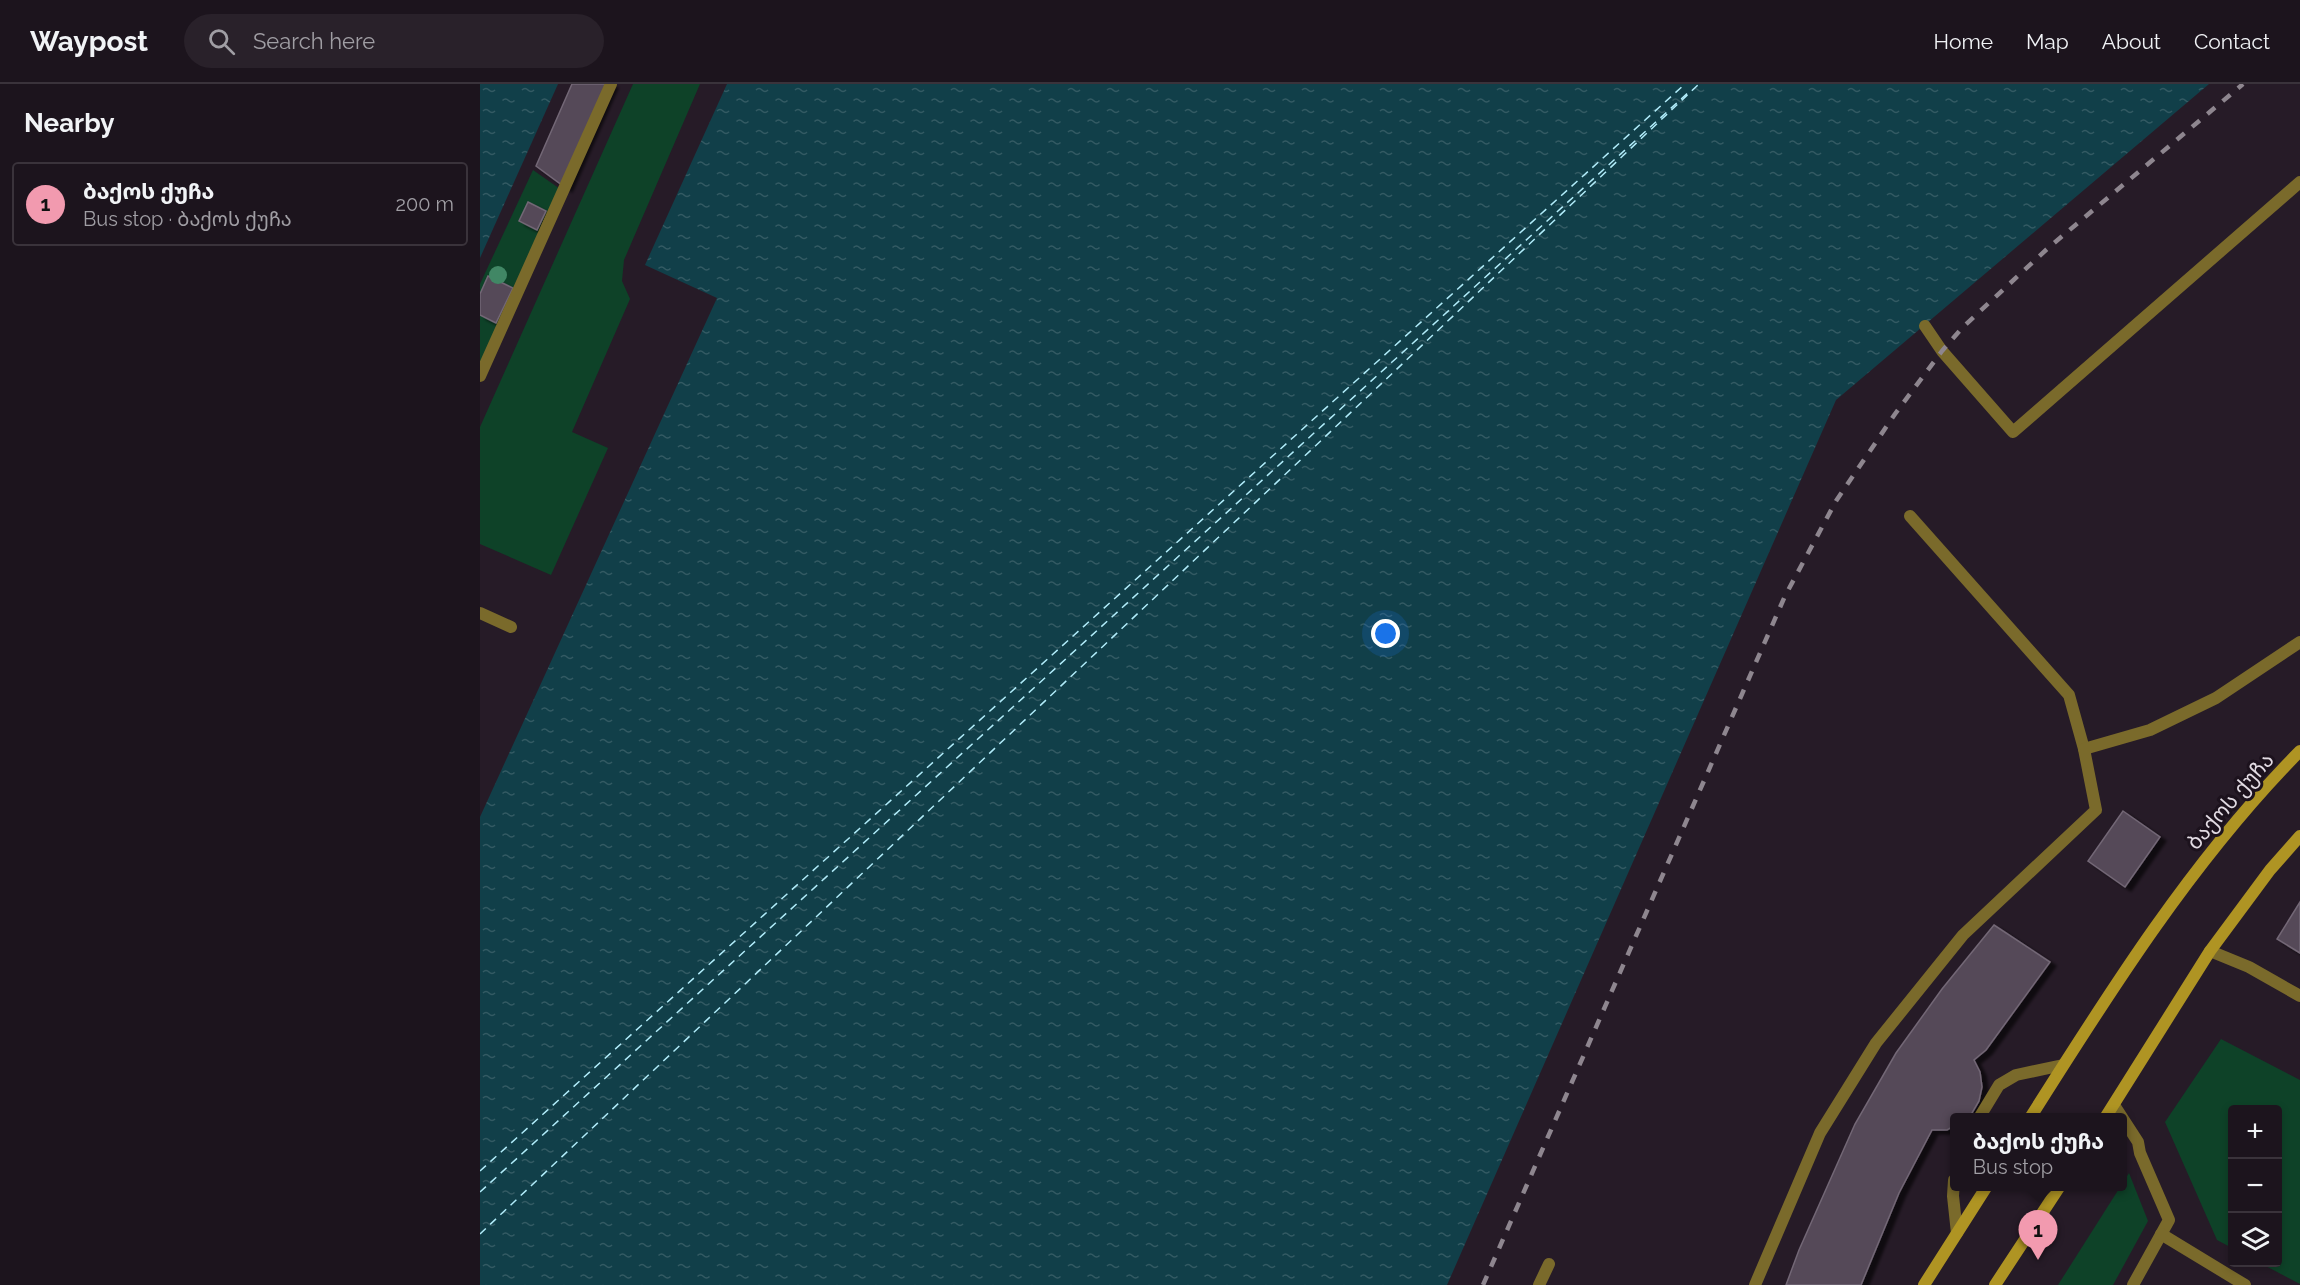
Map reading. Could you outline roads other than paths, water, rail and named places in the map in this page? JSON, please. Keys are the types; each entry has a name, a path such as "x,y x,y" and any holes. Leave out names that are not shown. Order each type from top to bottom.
{"main road":[{"name":"ბაქოს ქუჩა","path":"2033,1113 2193,873 2277,774 2300,752"},
{"path":"2108,1113 2210,951 2270,870 2300,836"},
{"path":"1924,1285 1984,1191"},
{"path":"1995,1285 2057,1191"}],"lane":[{"path":"480,376 611,84"},
{"path":"1925,326 1942,351 2013,432 2300,182"},
{"path":"1755,1285 1820,1133 1876,1043 1963,935 2096,810 2070,695 1910,516"},
{"path":"480,614 511,627"},
{"path":"2084,749 2150,730 2217,698 2300,642"},
{"path":"2210,951 2249,967 2300,996"},
{"path":"1982,1113 1999,1085 2016,1075 2063,1065"},
{"path":"2114,1105 2119,1113"},
{"path":"2127,1125 2138,1142 2140,1153 2169,1220 2133,1285"},
{"path":"1953,1191 1957,1233"},
{"path":"2161,1234 2245,1285"},
{"path":"1539,1285 1549,1264"}],"water":[{"path":"480,84 558,84 480,258"},
{"path":"727,84 2209,84 1836,400 1447,1285 480,1285 480,817 717,298 645,265"}],"railway":[{"path":"1483,1285 1785,596 1836,501 1895,414 1963,327 2047,249 2243,84"}],"place":[{"name":"ბაქოს ქუჩა","path":"2038,1260"}]}
